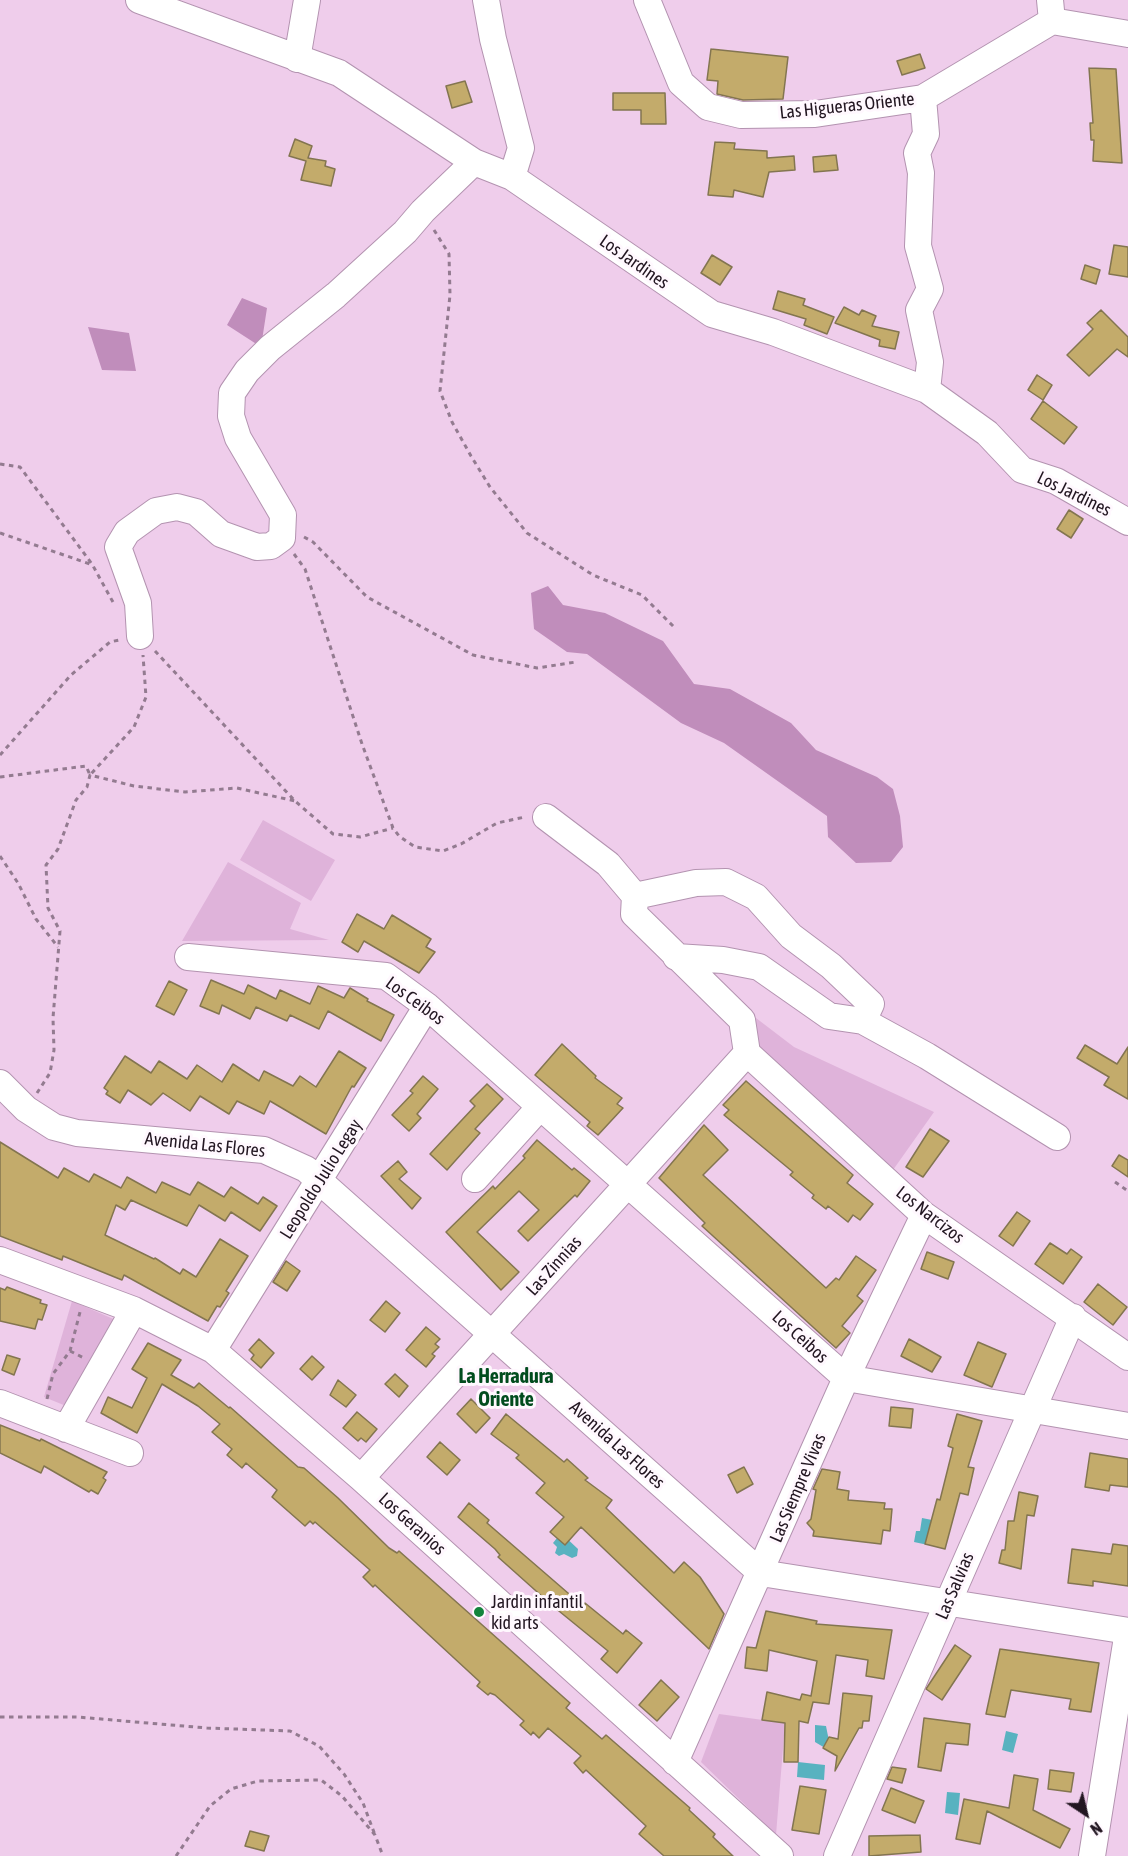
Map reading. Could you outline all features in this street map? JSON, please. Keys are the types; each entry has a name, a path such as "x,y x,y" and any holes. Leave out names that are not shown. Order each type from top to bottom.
{"street":[{"name":"Los Jardines","path":"139,0 339,73 474,162 512,177 712,314 773,332 927,390 987,433 1022,470 1056,481 1128,522"},
{"path":"297,59 307,0"},
{"path":"486,0 493,39 521,148 512,177"},
{"name":"Las Higueras Oriente","path":"647,0 681,83 698,101 719,112 741,116 815,114 923,98 1051,11 1128,34"},
{"path":"923,98 926,134 917,153 921,173 918,246 930,289 919,310 930,362 927,390"},
{"path":"140,636 138,603 118,547 127,532 156,511 177,507 196,512 221,534 257,547 271,546 283,532 282,515 271,492 238,438 231,416 232,393 247,371 270,348 336,295 405,232 423,211 474,162"},
{"path":"546,817 608,864 635,896 634,914 742,1020 747,1053"},
{"path":"635,896 696,883 726,882 756,897 790,936 831,966 871,1004 863,1021"},
{"name":"Los Ceibos","path":"188,957 386,976 427,1006 846,1378"},
{"path":"676,957 723,960 759,967 829,1016 863,1021 937,1062 1057,1137"},
{"name":"Leopoldo Julio Legay","path":"213,1350 321,1180 427,1006"},
{"name":"Las Zinnias","path":"361,1478 747,1053"},
{"name":"Los Narcizos","path":"747,1053 924,1215 1128,1356"},
{"name":"Avenida Las Flores","path":"0,1083 26,1109 54,1127 77,1133 264,1150 290,1159 321,1180 761,1573"},
{"path":"475,1179 540,1107"},
{"name":"Las Siempre Vivas","path":"675,1762 846,1378 924,1215"},
{"name":"Los Geranios","path":"0,1260 86,1290 134,1310 213,1350 361,1478 780,1856"},
{"path":"55,1424 134,1310"},
{"name":"Las Salvias","path":"837,1856 1073,1317"},
{"path":"846,1378 1128,1426"},
{"path":"0,1403 130,1453"},
{"path":"761,1573 1128,1631 1092,1856"}],"path":[{"path":"423,211 449,254 450,295 441,391 452,422 471,456 490,487 527,533 593,575 642,595 676,629"},
{"path":"0,464 20,466 92,564 115,605"},
{"path":"283,532 313,542 367,597 473,656 537,668 576,662"},
{"path":"283,532 305,569 393,828 415,847 443,851 461,844 482,829 503,821 521,817 546,817"},
{"path":"0,533 92,564"},
{"path":"140,636 296,801 333,834 360,837 393,828"},
{"path":"0,754 70,675 110,642 140,636"},
{"path":"26,1109 50,1073 54,1050 53,1018 60,931 48,908 46,865 58,849 76,800 87,788 90,775 134,727 143,703 145,672 140,636"},
{"path":"0,777 86,766 90,775"},
{"path":"90,775 134,786 185,792 237,788 296,801"},
{"path":"0,856 18,883 36,919 58,947"},
{"path":"1115,1182 1128,1191"},
{"path":"55,1424 53,1374 70,1351 86,1290"},
{"path":"0,1717 78,1717 207,1728 290,1731 319,1746 344,1774 363,1803 383,1856"},
{"path":"176,1856 210,1806 231,1789 258,1781 321,1780 342,1796 375,1835"}],"shaded area":[{"path":"242,298 267,308 261,347 227,325"},
{"path":"88,327 129,333 136,371 102,370"},
{"path":"548,586 563,605 605,613 663,641 694,684 730,689 791,723 816,750 877,777 893,789 900,816 903,847 891,862 856,863 828,837 827,816 724,743 681,723 587,654 567,652 534,629 531,593"},
{"path":"263,820 335,860 311,901 240,860"},
{"path":"228,862 301,903 290,929 329,940 182,941"},
{"path":"756,1018 794,1047 934,1112 893,1170 740,1037"},
{"path":"72,1301 118,1321 71,1408 44,1397"},
{"path":"719,1714 785,1723 776,1835 701,1762"}],"water":[{"path":"922,1518 932,1520 928,1545 914,1542 916,1531 920,1531"},
{"path":"561,1533 578,1549 577,1556 572,1558 555,1553 557,1547 553,1543"},
{"path":"815,1725 826,1726 829,1741 825,1748 815,1742"},
{"path":"1006,1731 1018,1734 1013,1753 1002,1750"},
{"path":"798,1762 825,1765 824,1780 797,1777"},
{"path":"947,1792 960,1793 958,1815 945,1813"}],"building":[{"path":"711,49 788,57 783,99 743,100 717,94 718,81 707,80"},
{"path":"920,54 925,68 902,75 897,61"},
{"path":"1089,68 1116,69 1122,163 1093,161 1094,140 1091,140 1090,123 1093,123"},
{"path":"465,81 472,102 452,108 446,86"},
{"path":"613,93 665,93 666,124 641,124 641,110 613,110"},
{"path":"295,139 312,146 308,158 326,161 325,166 335,169 331,186 301,180 306,161 289,156"},
{"path":"715,142 735,143 734,149 767,151 767,158 794,156 795,170 769,172 763,197 734,190 733,197 708,195"},
{"path":"836,155 838,170 814,172 813,157"},
{"path":"1114,245 1128,247 1128,277 1109,274"},
{"path":"712,255 732,267 720,285 701,273"},
{"path":"1085,265 1100,270 1096,284 1081,279"},
{"path":"778,291 805,299 803,305 834,317 827,334 804,325 806,319 773,309"},
{"path":"844,307 859,315 862,310 876,316 872,326 899,332 895,349 879,346 880,340 835,323"},
{"path":"1101,310 1128,337 1128,357 1117,349 1089,376 1067,355 1093,329 1087,323"},
{"path":"1037,375 1052,385 1043,400 1028,390"},
{"path":"1043,401 1077,427 1064,444 1031,419"},
{"path":"1069,510 1083,519 1071,538 1057,529"},
{"path":"357,914 384,929 392,915 431,939 426,947 435,952 419,973 364,941 358,952 342,942"},
{"path":"211,980 244,994 248,985 276,999 280,990 310,1004 318,986 344,998 350,988 368,999 367,1001 394,1015 381,1041 328,1011 319,1029 290,1015 287,1021 256,1007 250,1019 222,1005 219,1014 200,1006"},
{"path":"169,981 187,990 174,1015 156,1006"},
{"path":"562,1044 596,1076 595,1078 622,1098 617,1104 623,1108 598,1135 587,1126 590,1122 535,1075"},
{"path":"1085,1045 1117,1064 1128,1047 1128,1099 1104,1085 1109,1077 1077,1058"},
{"path":"339,1051 366,1068 354,1087 352,1086 326,1134 270,1101 264,1114 237,1101 229,1114 200,1096 190,1111 163,1093 151,1105 128,1090 120,1103 106,1094 108,1091 104,1088 125,1056 151,1073 159,1061 187,1079 197,1065 222,1082 233,1064 259,1081 264,1071 293,1086 300,1076 316,1087"},
{"path":"423,1076 438,1089 417,1114 421,1118 409,1131 392,1115 413,1093 410,1091"},
{"path":"746,1081 853,1175 847,1183 873,1204 860,1220 853,1215 848,1222 828,1206 826,1209 812,1198 814,1195 790,1175 793,1172 724,1115 729,1110 723,1105"},
{"path":"487,1084 503,1099 475,1129 480,1133 447,1170 430,1154 475,1106 470,1101"},
{"path":"704,1125 728,1150 703,1175 826,1288 836,1278 839,1280 856,1256 876,1270 857,1296 863,1301 842,1326 850,1333 836,1348 702,1226 705,1223 659,1178"},
{"path":"930,1129 949,1141 923,1177 906,1167"},
{"path":"537,1140 572,1170 574,1168 590,1181 577,1197 575,1195 528,1241 518,1231 539,1210 519,1191 477,1232 519,1272 501,1290 446,1232 493,1186 495,1189 525,1158 523,1156"},
{"path":"0,1142 58,1178 64,1168 89,1182 94,1174 121,1188 127,1177 156,1193 162,1182 190,1195 198,1182 224,1197 231,1187 258,1204 263,1197 277,1206 260,1231 231,1212 225,1221 199,1205 187,1226 131,1200 125,1210 116,1205 105,1235 155,1258 180,1274 183,1269 196,1277 220,1239 248,1256 226,1291 229,1293 220,1307 217,1306 208,1321 124,1275 122,1280 63,1256 62,1260 0,1236"},
{"path":"1119,1155 1128,1160 1128,1177 1112,1166"},
{"path":"398,1161 407,1172 399,1179 421,1198 412,1209 381,1176"},
{"path":"1017,1212 1030,1221 1013,1246 999,1236"},
{"path":"1050,1243 1067,1254 1071,1249 1082,1257 1063,1284 1035,1264"},
{"path":"927,1252 954,1262 948,1279 921,1269"},
{"path":"286,1261 300,1271 287,1291 273,1282"},
{"path":"1098,1284 1127,1307 1113,1325 1084,1302"},
{"path":"7,1287 41,1300 40,1303 47,1305 42,1320 38,1319 35,1329 0,1321 0,1288 5,1290"},
{"path":"386,1301 400,1313 385,1332 370,1320"},
{"path":"426,1327 440,1339 435,1344 439,1347 432,1354 435,1356 426,1367 406,1350"},
{"path":"259,1339 274,1353 261,1368 251,1359 254,1355 249,1350"},
{"path":"909,1339 941,1357 932,1372 901,1356"},
{"path":"978,1342 1006,1354 992,1387 964,1375"},
{"path":"148,1343 181,1360 171,1375 194,1388 199,1383 298,1467 304,1468 389,1548 397,1553 399,1551 570,1703 566,1708 602,1739 606,1735 690,1808 689,1810 715,1834 713,1837 733,1856 664,1856 639,1834 646,1826 586,1770 583,1773 574,1763 581,1756 548,1728 539,1738 533,1732 531,1735 520,1725 524,1721 495,1695 490,1693 488,1695 477,1686 480,1682 375,1585 373,1587 363,1577 370,1570 315,1522 313,1524 310,1521 305,1526 272,1497 277,1490 246,1463 242,1468 227,1455 232,1449 212,1432 220,1424 198,1406 162,1384 137,1433 101,1413 108,1397 132,1408 147,1378 132,1369"},
{"path":"7,1355 20,1359 14,1375 2,1370"},
{"path":"312,1356 324,1367 312,1380 300,1369"},
{"path":"395,1374 408,1386 399,1397 385,1384"},
{"path":"338,1380 356,1395 346,1407 330,1395"},
{"path":"471,1399 490,1418 476,1433 457,1414"},
{"path":"891,1407 913,1409 911,1428 889,1426"},
{"path":"357,1412 377,1429 366,1442 361,1438 358,1441 343,1428"},
{"path":"506,1414 564,1462 567,1459 588,1478 585,1480 612,1500 606,1508 674,1573 684,1562 700,1577 724,1614 709,1649 581,1527 565,1545 550,1532 564,1517 536,1493 545,1483 516,1458 519,1455 491,1434"},
{"path":"957,1414 982,1421 968,1467 974,1468 968,1495 960,1493 945,1549 925,1544 937,1499 940,1500 953,1448 948,1446"},
{"path":"0,1425 40,1441 41,1439 107,1472 103,1478 106,1480 98,1494 91,1490 89,1492 44,1466 41,1473 0,1453"},
{"path":"440,1442 460,1460 447,1475 427,1457"},
{"path":"1090,1453 1128,1459 1128,1487 1110,1485 1109,1491 1085,1487"},
{"path":"744,1467 753,1484 737,1493 728,1475"},
{"path":"822,1469 840,1472 837,1489 849,1491 848,1500 885,1503 884,1509 892,1509 890,1531 883,1530 881,1544 813,1536 814,1531 807,1523 811,1519 816,1490 813,1489"},
{"path":"1019,1492 1038,1496 1034,1516 1027,1515 1021,1569 999,1563 1002,1550 1005,1550 1008,1521 1014,1521"},
{"path":"469,1503 489,1520 487,1523 583,1606 585,1603 623,1634 626,1630 642,1643 617,1673 601,1659 608,1651 498,1557 500,1555 495,1549 458,1517"},
{"path":"1113,1544 1128,1546 1128,1586 1093,1581 1093,1586 1068,1583 1072,1549 1111,1554"},
{"path":"766,1611 817,1621 816,1624 892,1630 884,1679 866,1676 868,1660 836,1655 829,1704 813,1702 808,1723 799,1721 798,1762 784,1762 785,1723 762,1720 767,1692 800,1700 802,1694 811,1696 817,1661 769,1650 767,1671 745,1668 747,1647 756,1648"},
{"path":"955,1645 971,1656 942,1700 926,1689"},
{"path":"1000,1649 1099,1663 1091,1712 1069,1709 1071,1699 1011,1690 1005,1717 986,1714"},
{"path":"661,1680 679,1697 657,1721 639,1705"},
{"path":"843,1693 872,1696 869,1721 863,1721 862,1728 859,1728 835,1771 837,1756 823,1748 829,1737 838,1739"},
{"path":"924,1718 970,1724 968,1745 946,1743 941,1771 918,1767"},
{"path":"892,1767 906,1769 902,1783 887,1779"},
{"path":"1050,1770 1074,1773 1071,1792 1048,1789"},
{"path":"1014,1775 1038,1779 1033,1810 1070,1829 1060,1848 987,1811 980,1844 956,1839 964,1799 1009,1808"},
{"path":"800,1786 826,1790 819,1834 792,1830"},
{"path":"891,1788 924,1801 915,1823 882,1810"},
{"path":"250,1831 269,1836 264,1851 245,1846"},
{"path":"920,1835 921,1852 869,1856 869,1836"}],"place":[{"name":"Jardin infantil kid arts","path":"479,1612"}],"district":[{"name":"La Herradura Oriente","path":"506,1388"}]}
